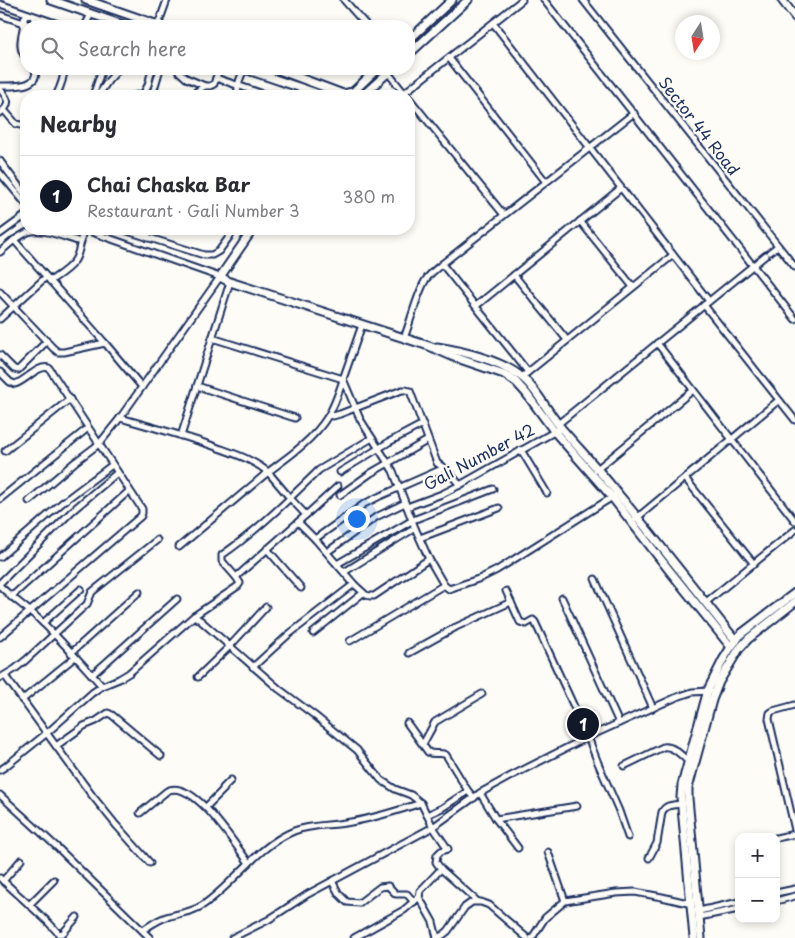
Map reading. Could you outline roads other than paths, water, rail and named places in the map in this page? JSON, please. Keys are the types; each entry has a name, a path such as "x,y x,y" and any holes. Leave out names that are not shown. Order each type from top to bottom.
{"street":[{"path":"51,0 103,20"},
{"path":"86,0 143,20"},
{"path":"162,20 167,0"},
{"path":"344,0 362,20"},
{"path":"415,34 452,0"},
{"path":"415,49 468,0"},
{"path":"414,90 449,58 522,0"},
{"path":"544,0 795,319"},
{"name":"Sector 44 Road","path":"583,0 795,267"},
{"path":"782,0 795,17"},
{"path":"0,4 46,20"},
{"path":"88,20 91,14"},
{"path":"0,15 20,22"},
{"path":"25,20 26,16 31,15"},
{"path":"492,23 673,255 795,420"},
{"path":"449,58 546,182"},
{"path":"20,125 16,124 2,112 8,104 7,98 0,88 28,83 34,80 36,75"},
{"path":"58,90 63,75"},
{"path":"95,90 100,75"},
{"path":"102,90 114,75"},
{"path":"146,90 150,75"},
{"path":"154,90 158,75"},
{"path":"183,75 205,86 214,84 217,75"},
{"path":"237,90 243,75"},
{"path":"263,75 307,90"},
{"path":"294,75 337,90"},
{"path":"353,90 370,75"},
{"path":"368,90 383,75"},
{"path":"392,75 403,90"},
{"path":"216,78 250,90"},
{"path":"199,90 205,86"},
{"path":"415,106 504,215"},
{"path":"404,338 426,280 442,264 634,113"},
{"path":"0,161 20,188"},
{"path":"0,174 20,197"},
{"path":"476,306 621,188"},
{"path":"1,233 20,219"},
{"path":"580,222 632,288"},
{"path":"0,252 23,235"},
{"path":"57,235 81,242"},
{"path":"0,319 48,279 68,268 75,260 82,235"},
{"path":"100,235 230,282 429,346 454,357 504,374 516,382 615,495 733,644"},
{"path":"139,235 204,255 212,255 219,251 231,235"},
{"path":"29,501 99,444 120,418 249,235"},
{"path":"14,240 142,387"},
{"name":"Gali Number 42","path":"327,552 376,517 442,494 558,428 657,343 778,246"},
{"path":"525,375 673,255"},
{"path":"442,264 476,306 525,375 558,428"},
{"path":"514,275 567,340"},
{"path":"181,436 230,282"},
{"path":"0,292 58,352 105,343"},
{"path":"179,547 299,448 322,424 329,415 362,325"},
{"path":"212,338 343,379"},
{"path":"0,355 14,370 18,370 46,340"},
{"path":"657,343 795,521"},
{"path":"429,346 456,350 489,360 525,375"},
{"path":"0,372 10,382 15,384 40,368 49,368 142,509 141,516 0,637"},
{"path":"343,379 360,419 393,471 429,559 448,589 481,578 497,570 615,495"},
{"path":"197,386 296,418"},
{"path":"329,415 336,415 402,390 410,392 437,463 448,470 460,485"},
{"path":"594,471 693,390"},
{"path":"5,451 70,399"},
{"path":"635,520 779,400"},
{"path":"120,418 240,455 257,463 268,472 306,515"},
{"path":"340,472 423,424"},
{"path":"0,499 88,428"},
{"path":"0,770 102,686 130,673 194,616 238,586 240,583 222,561 222,555 253,532 320,470 372,438"},
{"path":"340,496 361,479 428,440"},
{"path":"521,450 547,493"},
{"path":"0,557 63,502 112,465"},
{"path":"315,539 364,504 444,468"},
{"path":"0,583 72,511 117,473"},
{"path":"685,478 754,564"},
{"path":"236,576 338,486"},
{"path":"337,564 412,520 493,489"},
{"path":"11,597 129,491"},
{"path":"420,538 499,508"},
{"path":"635,520 705,603 733,644"},
{"path":"298,522 354,584 370,596 374,596 429,559"},
{"path":"344,572 415,528"},
{"path":"705,603 795,530"},
{"path":"150,863 116,825 22,700 2,677 26,660 87,604 92,592 157,540"},
{"path":"267,549 302,588"},
{"path":"595,579 653,708"},
{"path":"253,667 288,635 354,584"},
{"path":"350,641 444,585"},
{"path":"0,586 43,623 102,686"},
{"path":"43,623 82,589"},
{"path":"506,591 520,622 526,624 533,620 534,622 588,737 620,811 628,837"},
{"path":"22,700 73,655 139,592"},
{"path":"313,633 363,592"},
{"path":"694,938 697,909 688,788 712,691 713,678 741,634 795,593"},
{"path":"562,598 619,723"},
{"path":"92,675 177,599"},
{"path":"409,653 456,627 511,602"},
{"path":"701,938 682,804 682,785 688,762 712,691 732,660 748,639 795,602"},
{"path":"198,677 266,607"},
{"path":"194,616 289,698 314,715 357,750 381,780 395,789 410,795 420,803 448,849 437,855 436,862 441,869 478,902"},
{"path":"232,938 268,920 308,894 433,827 480,793 526,768 588,737 677,697 692,692 712,691"},
{"path":"423,744 435,722 482,694"},
{"path":"795,705 773,711 769,719 795,830"},
{"path":"56,746 84,726 108,713 112,714 161,756"},
{"path":"408,723 428,752 446,755 474,798"},
{"path":"624,766 663,746 672,748 688,762"},
{"path":"206,807 231,780"},
{"path":"140,813 167,791 178,788 206,807 249,863"},
{"path":"427,815 442,808 468,791"},
{"path":"480,793 496,819 518,848"},
{"path":"0,795 52,842 125,914 144,930 150,938"},
{"path":"144,930 158,920 202,906 249,863 279,839 294,831 307,827 361,821 420,803"},
{"path":"649,858 657,843 662,812 669,806 682,804"},
{"path":"496,819 577,806"},
{"path":"780,837 795,834"},
{"path":"548,852 565,901"},
{"path":"21,860 1,879 59,934 77,917"},
{"path":"354,938 404,910 419,897 420,891 441,869"},
{"path":"29,905 54,880"},
{"path":"332,881 339,894 347,902 359,903 380,887 388,886 396,894 407,894 414,902"},
{"path":"780,892 795,889"},
{"path":"532,938 545,918 565,901 616,893 634,892 662,896 697,909 735,909"},
{"path":"780,900 795,896"},
{"path":"419,897 433,922 437,938 444,935 465,907 472,902 481,902 489,905 527,938"},
{"path":"697,909 735,903"}],"place":[{"name":"Chai Chaska Bar","path":"583,724"}]}
